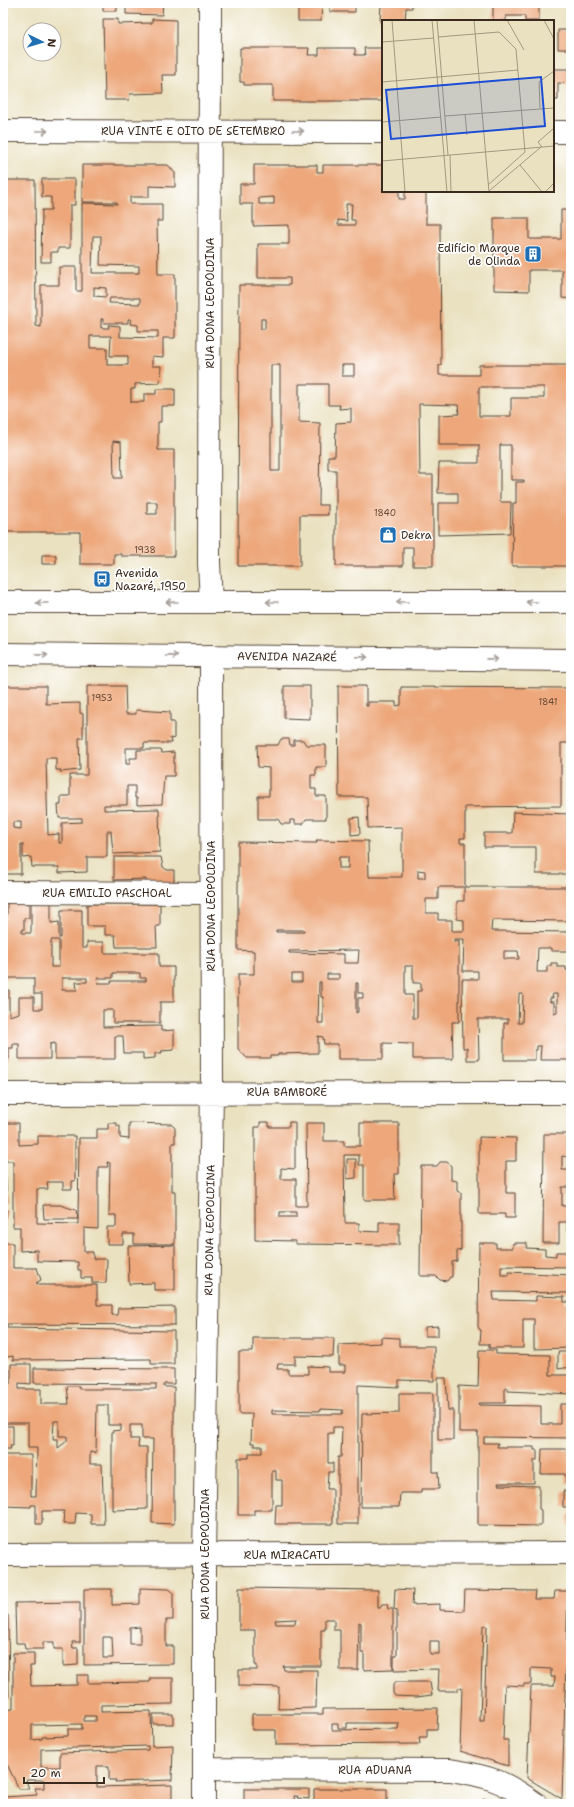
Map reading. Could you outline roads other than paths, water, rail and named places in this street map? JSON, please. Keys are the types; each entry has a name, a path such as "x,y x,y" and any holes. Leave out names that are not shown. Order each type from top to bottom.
{"street":[{"name":"RUA DONA LEOPOLDINA","path":"210,3 210,602"},
{"name":"RUA VINTE E OITO DE SETEMBRO","path":"3,131 382,132"},
{"path":"554,132 571,132"},
{"path":"3,602 571,602"},
{"name":"AVENIDA NAZARÉ","path":"3,654 571,660"},
{"name":"RUA DONA LEOPOLDINA","path":"204,1804 204,1555 212,1092 211,656"},
{"name":"RUA EMILIO PASCHOAL","path":"3,892 211,893"},
{"name":"RUA BAMBORÉ","path":"3,1094 212,1092 571,1093"},
{"name":"RUA MIRACATU","path":"3,1555 571,1553"},
{"name":"RUA ADUANA","path":"205,1769 450,1770 482,1775 513,1787 536,1804"}],"place":[{"name":"Edifício Marque de Olinda","path":"533,254"},
{"name":"Dekra","path":"388,535"},
{"name":"Avenida Nazaré, 1950","path":"102,579"}]}
